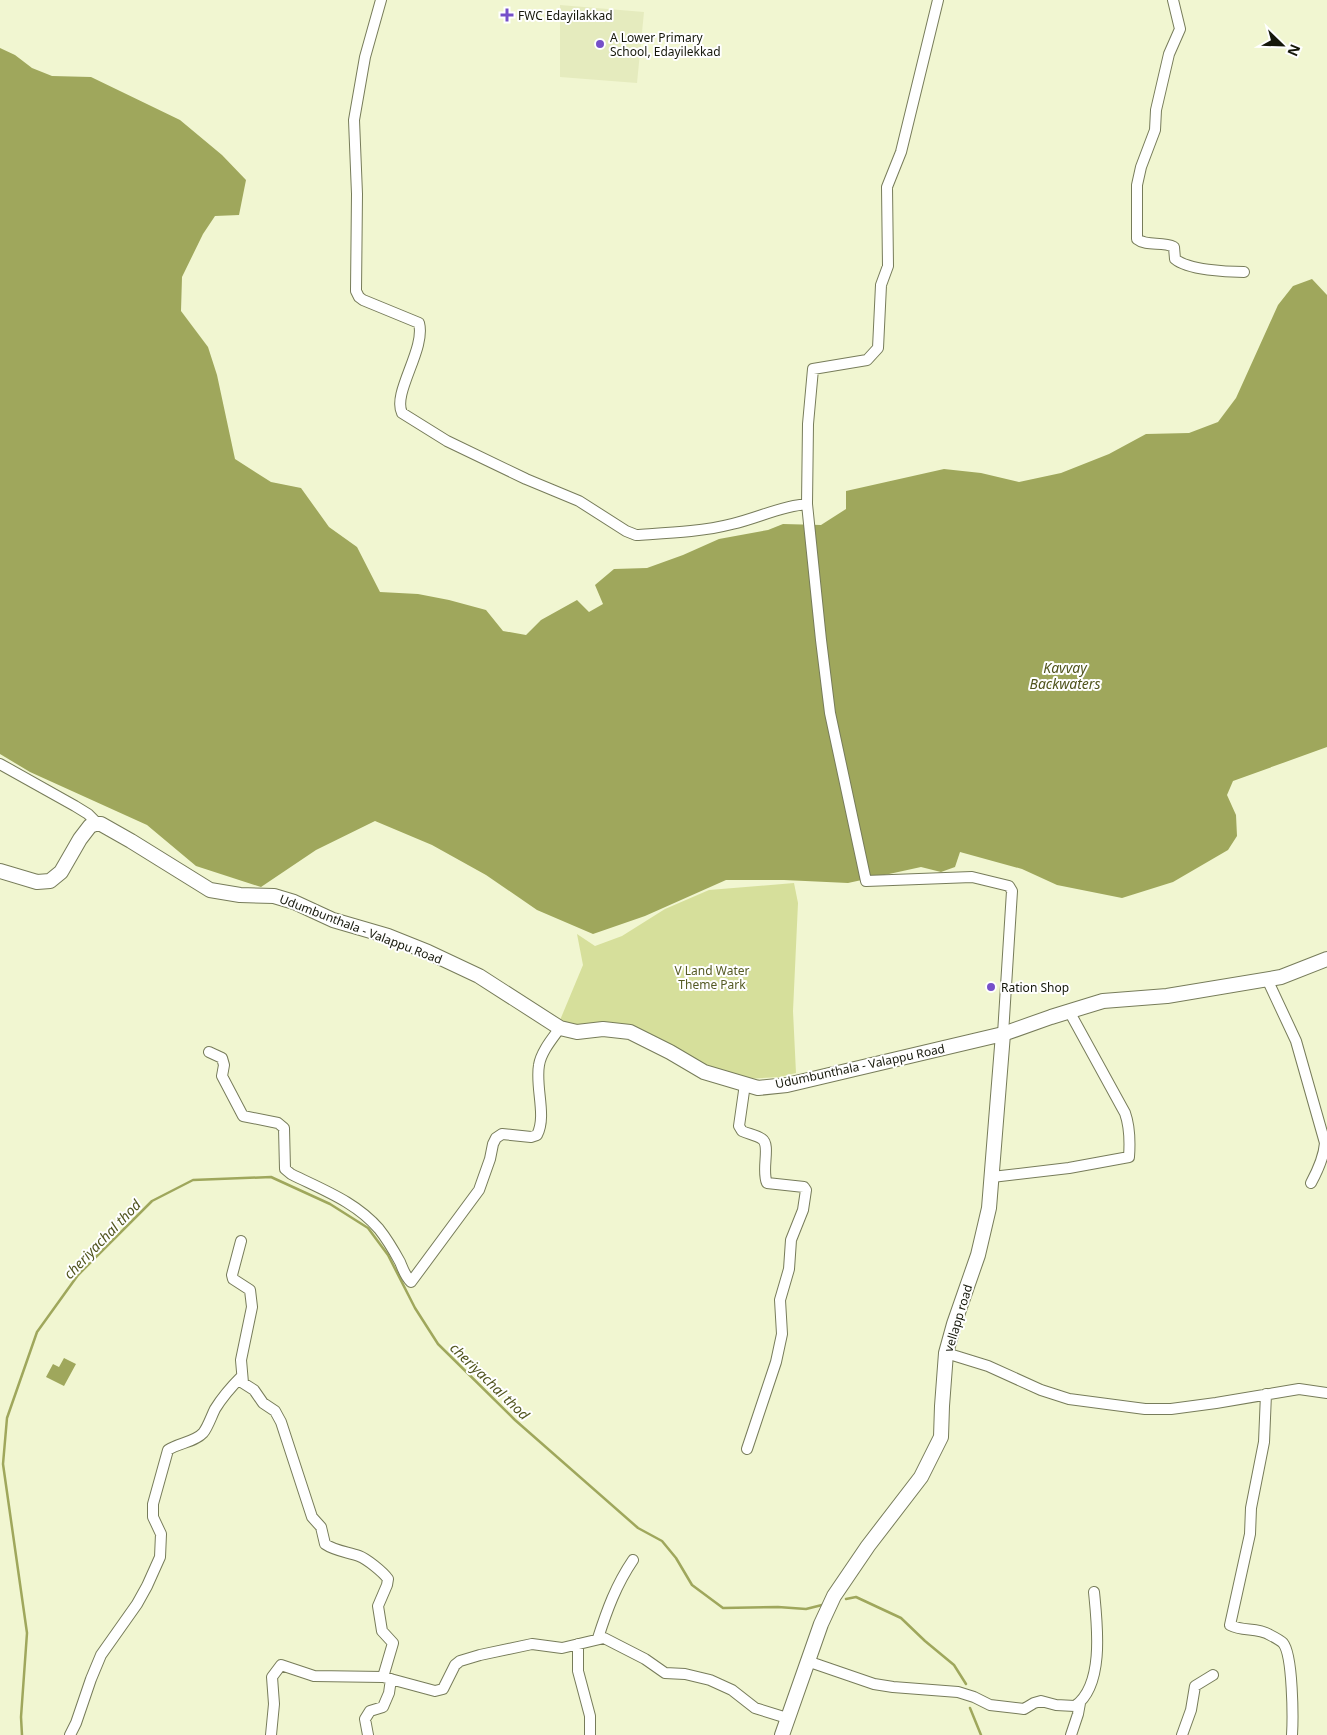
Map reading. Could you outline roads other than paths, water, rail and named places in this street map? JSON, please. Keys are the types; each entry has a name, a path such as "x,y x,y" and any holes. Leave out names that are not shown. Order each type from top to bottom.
{"main road":[{"path":"0,871 37,882 50,881 61,872 80,839 90,826 98,824"},
{"name":"Udumbunthala - Valappu Road","path":"98,824 131,841 210,890 274,896 294,902 333,920 388,936 479,976 560,1028 577,1032 604,1028 630,1032 704,1072 758,1088 787,1085 1003,1034 1103,1001 1167,996 1281,977 1327,959"},
{"name":"vellapp road","path":"782,1735 807,1661 834,1596 868,1546 921,1476 941,1437 946,1353 978,1254 989,1208 1003,1034"}],"street":[{"path":"380,0 366,57 354,120 357,201 356,291 363,300 419,323 420,335 403,389 400,407 402,413 447,441 579,502 600,513 620,528 636,535 699,530 732,524 792,506 807,504 808,424 813,369 867,360 878,348 881,285 888,266 887,187 900,152 938,0"},
{"path":"1173,0 1180,29 1169,54 1156,110 1155,130 1139,176 1137,239 1145,244 1159,243 1174,247 1175,259 1179,262 1207,269 1244,272"},
{"name":"vellapp road","path":"807,504 830,712 866,881 972,877 1009,886 1012,891 1003,1034"},
{"path":"0,764 82,810 98,824"},
{"path":"1267,979 1296,1041 1325,1143 1325,1150 1311,1183"},
{"path":"992,1177 1069,1168 1129,1157 1128,1121 1125,1113 1069,1011"},
{"path":"209,1052 222,1058 224,1065 222,1076 242,1116 278,1122 284,1128 285,1169 306,1182 344,1199 360,1210 380,1229 411,1282 480,1190 496,1138 502,1134 531,1137 537,1135 541,1122 538,1087 539,1064 543,1054 560,1028"},
{"path":"745,1084 739,1126 742,1131 762,1139 766,1144 764,1165 767,1183 804,1186 806,1190 803,1210 791,1240 789,1269 780,1300 782,1334 776,1362 747,1449"},
{"path":"241,1241 232,1275 233,1279 250,1290 252,1308 241,1360 243,1383 254,1390 263,1403 275,1411 282,1422 312,1518 320,1527 325,1544 332,1549 359,1556 379,1569 388,1579 378,1606 382,1631 394,1643 387,1678 389,1693 383,1707 370,1711 365,1719 368,1735"},
{"path":"946,1353 988,1366 1041,1390 1069,1398 1144,1409 1171,1409 1300,1389 1327,1393"},
{"path":"70,1735 76,1724 90,1679 101,1654 137,1604 160,1557 161,1534 154,1517 153,1504 168,1450 175,1445 195,1439 202,1434 228,1390 242,1376"},
{"path":"1266,1394 1264,1442 1251,1508 1250,1534 1230,1625 1239,1630 1258,1630 1270,1635 1283,1644 1287,1652 1290,1679 1293,1710 1292,1735"},
{"path":"598,1638 613,1594 620,1579 633,1560"},
{"path":"807,1661 874,1684 958,1692 990,1705 1017,1710 1024,1709 1041,1701 1056,1705 1076,1706 1086,1696 1092,1683 1097,1652 1094,1592"},
{"path":"271,1735 274,1704 272,1676 281,1665 314,1676 387,1678 435,1691 443,1689 454,1665 460,1661 532,1644 562,1648 598,1638 604,1638 616,1643 665,1673 685,1674 710,1680 732,1690 755,1708 787,1718"},
{"path":"578,1644 578,1671 590,1716 590,1735"},
{"path":"1182,1735 1191,1710 1195,1686 1213,1675"},
{"path":"1071,1735 1080,1703"}],"water":[{"name":"Kavvay Backwaters","path":"0,48 15,55 32,68 52,76 91,77 180,120 222,155 246,180 239,215 215,216 203,234 182,277 181,311 208,347 217,375 235,459 271,482 301,488 329,527 357,547 380,592 418,594 486,610 503,631 526,635 541,620 577,600 589,612 603,604 595,585 614,569 647,568 719,539 768,530 783,524 821,525 846,509 846,491 944,469 981,473 1019,482 1061,473 1109,454 1146,434 1189,433 1218,422 1236,398 1278,305 1293,286 1312,279 1327,295 1327,747 1233,781 1227,795 1236,815 1237,836 1228,850 1173,882 1122,898 1057,885 1022,869 960,852 955,867 941,872 921,867 848,883 726,880 645,916 593,934 537,910 486,875 432,845 375,821 316,850 261,887 196,866 147,825 30,772 0,754"},
{"path":"64,1358 76,1364 64,1386 46,1377 53,1364 59,1367"}],"waterway":[{"name":"cheriyachal thod","path":"22,1735 21,1717 27,1633 3,1464 7,1418 37,1332 78,1275 152,1201 193,1180 271,1177 330,1204 368,1228 388,1255 415,1308 438,1344 515,1420 638,1528 662,1541 676,1558 692,1585 723,1608 778,1607 806,1609 822,1605"},
{"path":"846,1599 856,1597 901,1618 954,1665 966,1684"},
{"path":"970,1708 981,1735"}],"place":[{"name":"FWC Edayilakkad","path":"507,15"},
{"name":"A Lower Primary School, Edayilekkad","path":"600,44"},
{"name":"Ration Shop","path":"991,987"}],"park label":[{"name":"V Land Water Theme Park","path":"712,977"}]}
